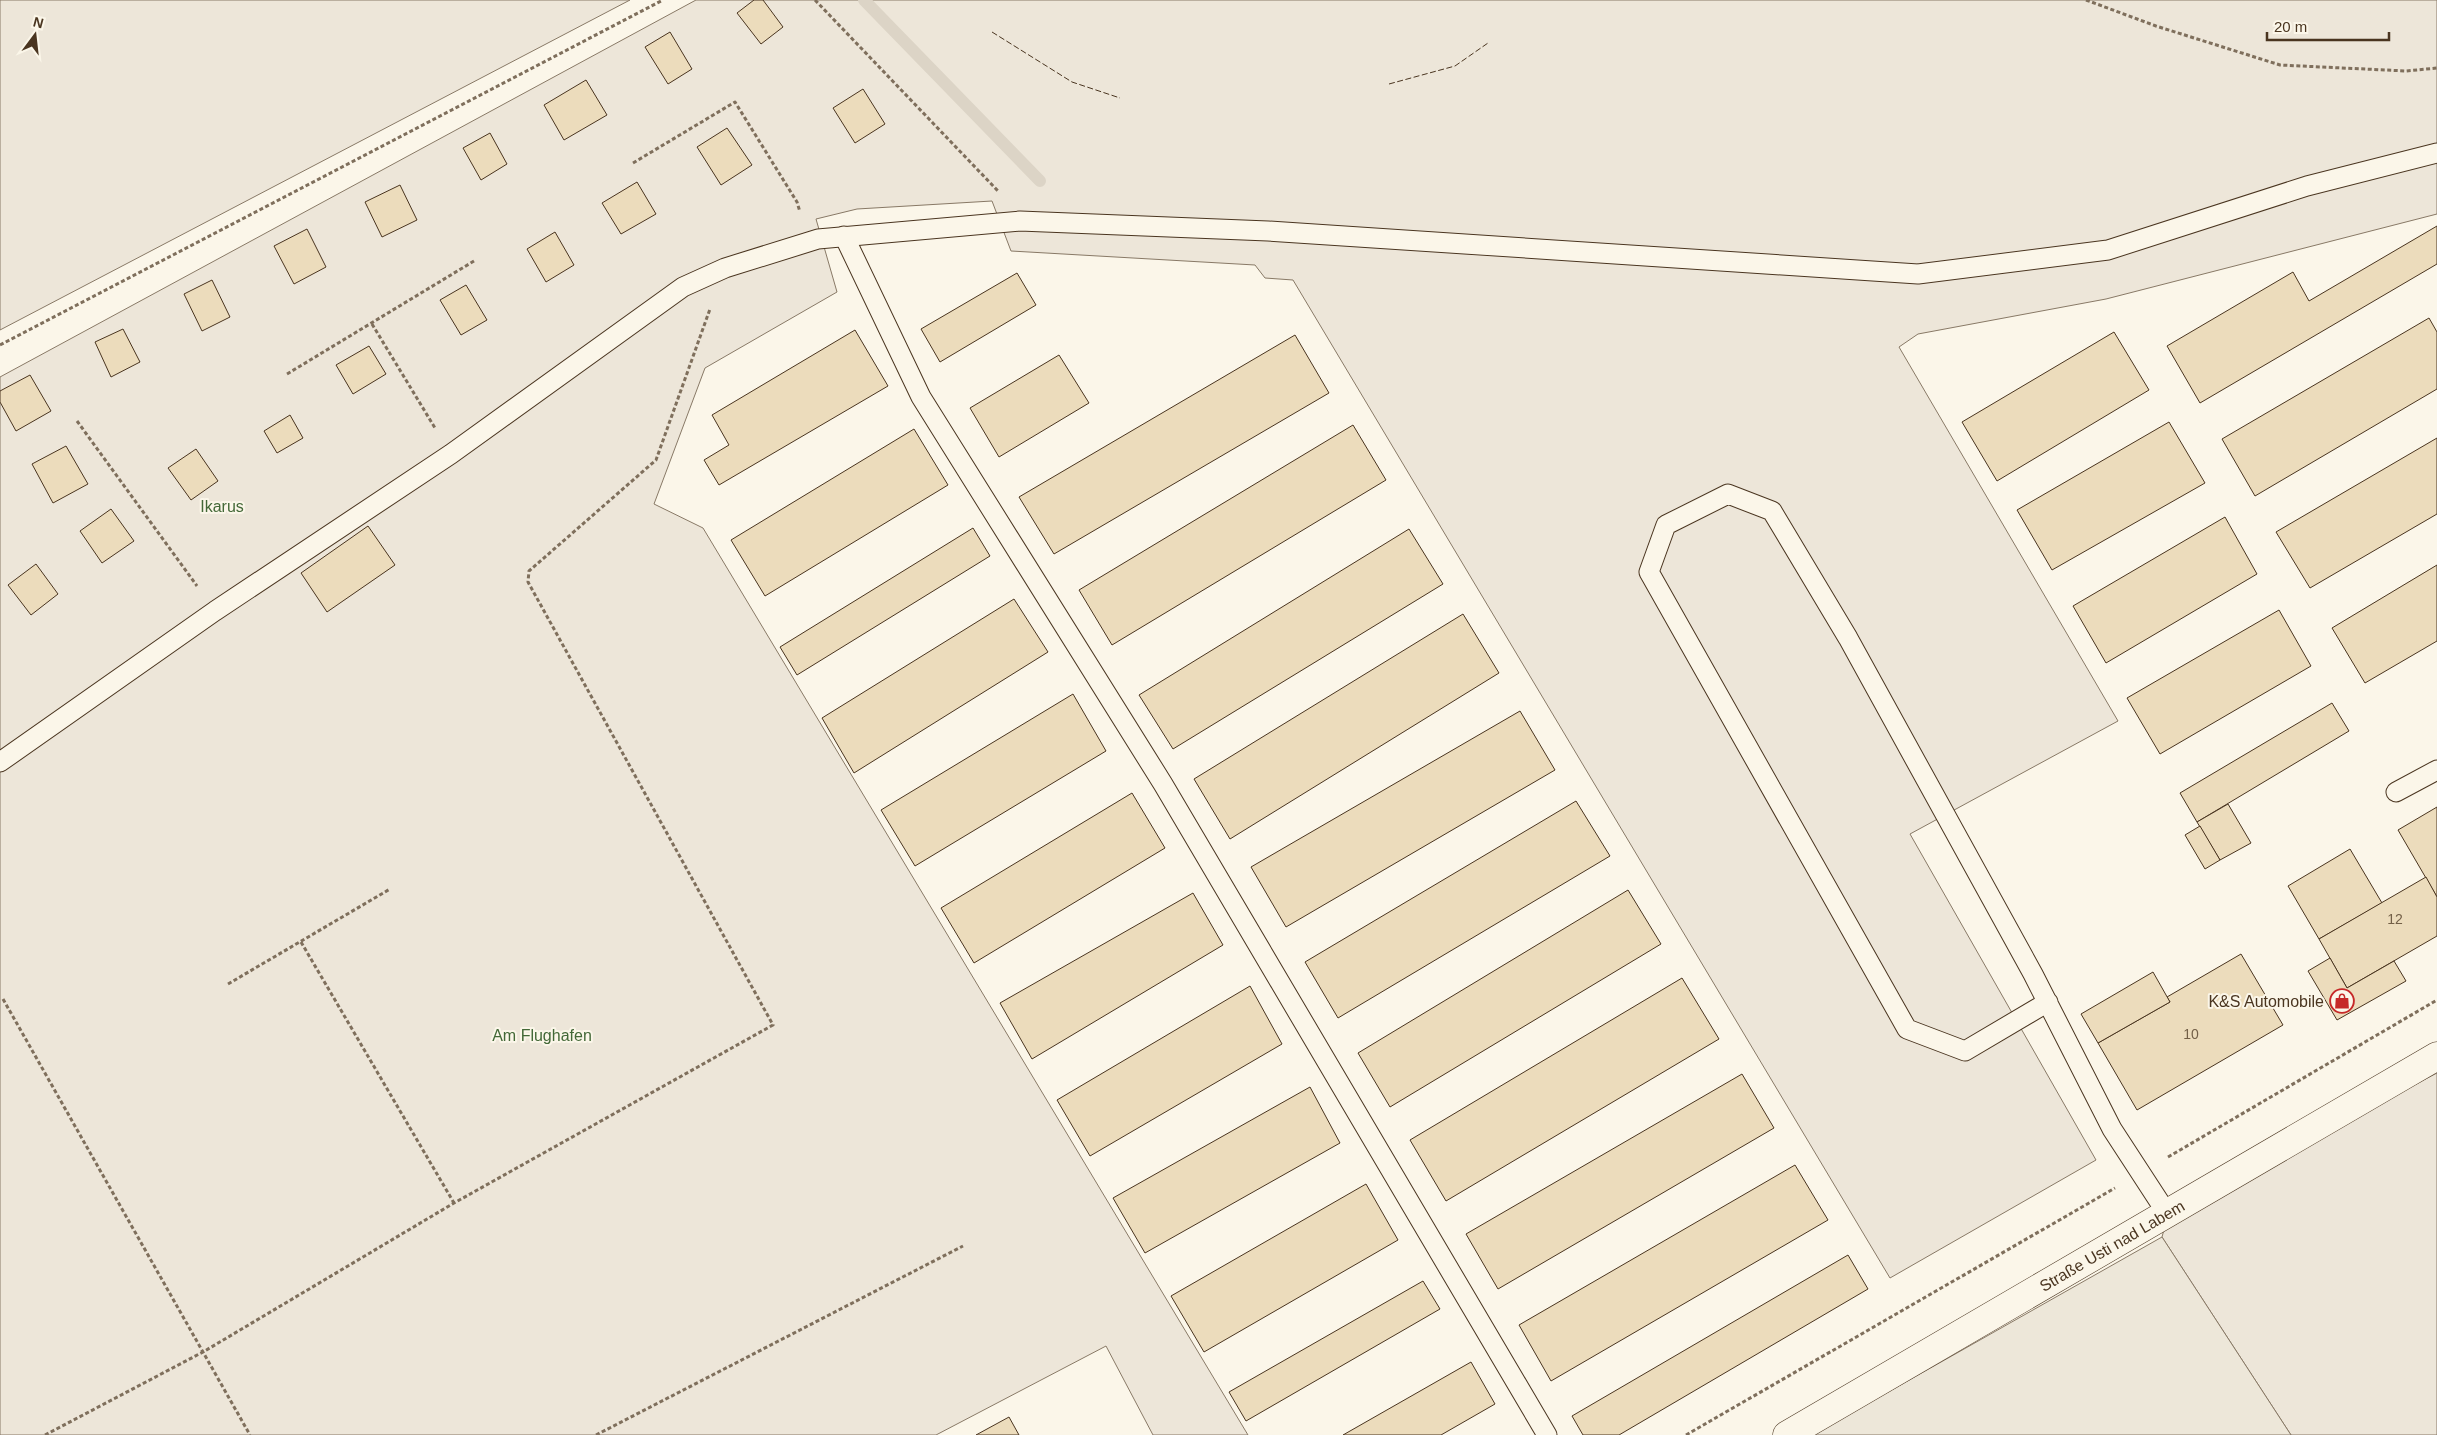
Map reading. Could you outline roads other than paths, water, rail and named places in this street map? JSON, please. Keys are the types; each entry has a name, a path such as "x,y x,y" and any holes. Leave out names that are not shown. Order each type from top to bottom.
{"street":[{"name":"Straße Usti nad Labem","path":"1786,1435 2168,1215 2437,1056"}],"lane":[{"path":"0,762 215,611 451,454 683,287 725,268 810,242 844,236 1020,221 1268,231 1918,274 2108,250 2307,186 2437,154"},
{"path":"844,236 920,397 1163,784 1475,1316 1547,1435"},
{"path":"2048,1002 1965,1051 1907,1029 1649,572 1666,525 1728,494 1772,511 1848,638 2048,1002 2112,1129 2168,1215"},
{"path":"2396,792 2437,770"}],"waterway":[{"path":"864,0 1040,181"}],"place":[{"name":"K&S Automobile","path":"2342,1001"}],"park label":[{"name":"Ikarus","path":"222,506"},
{"name":"Am Flughafen","path":"542,1035"}]}
